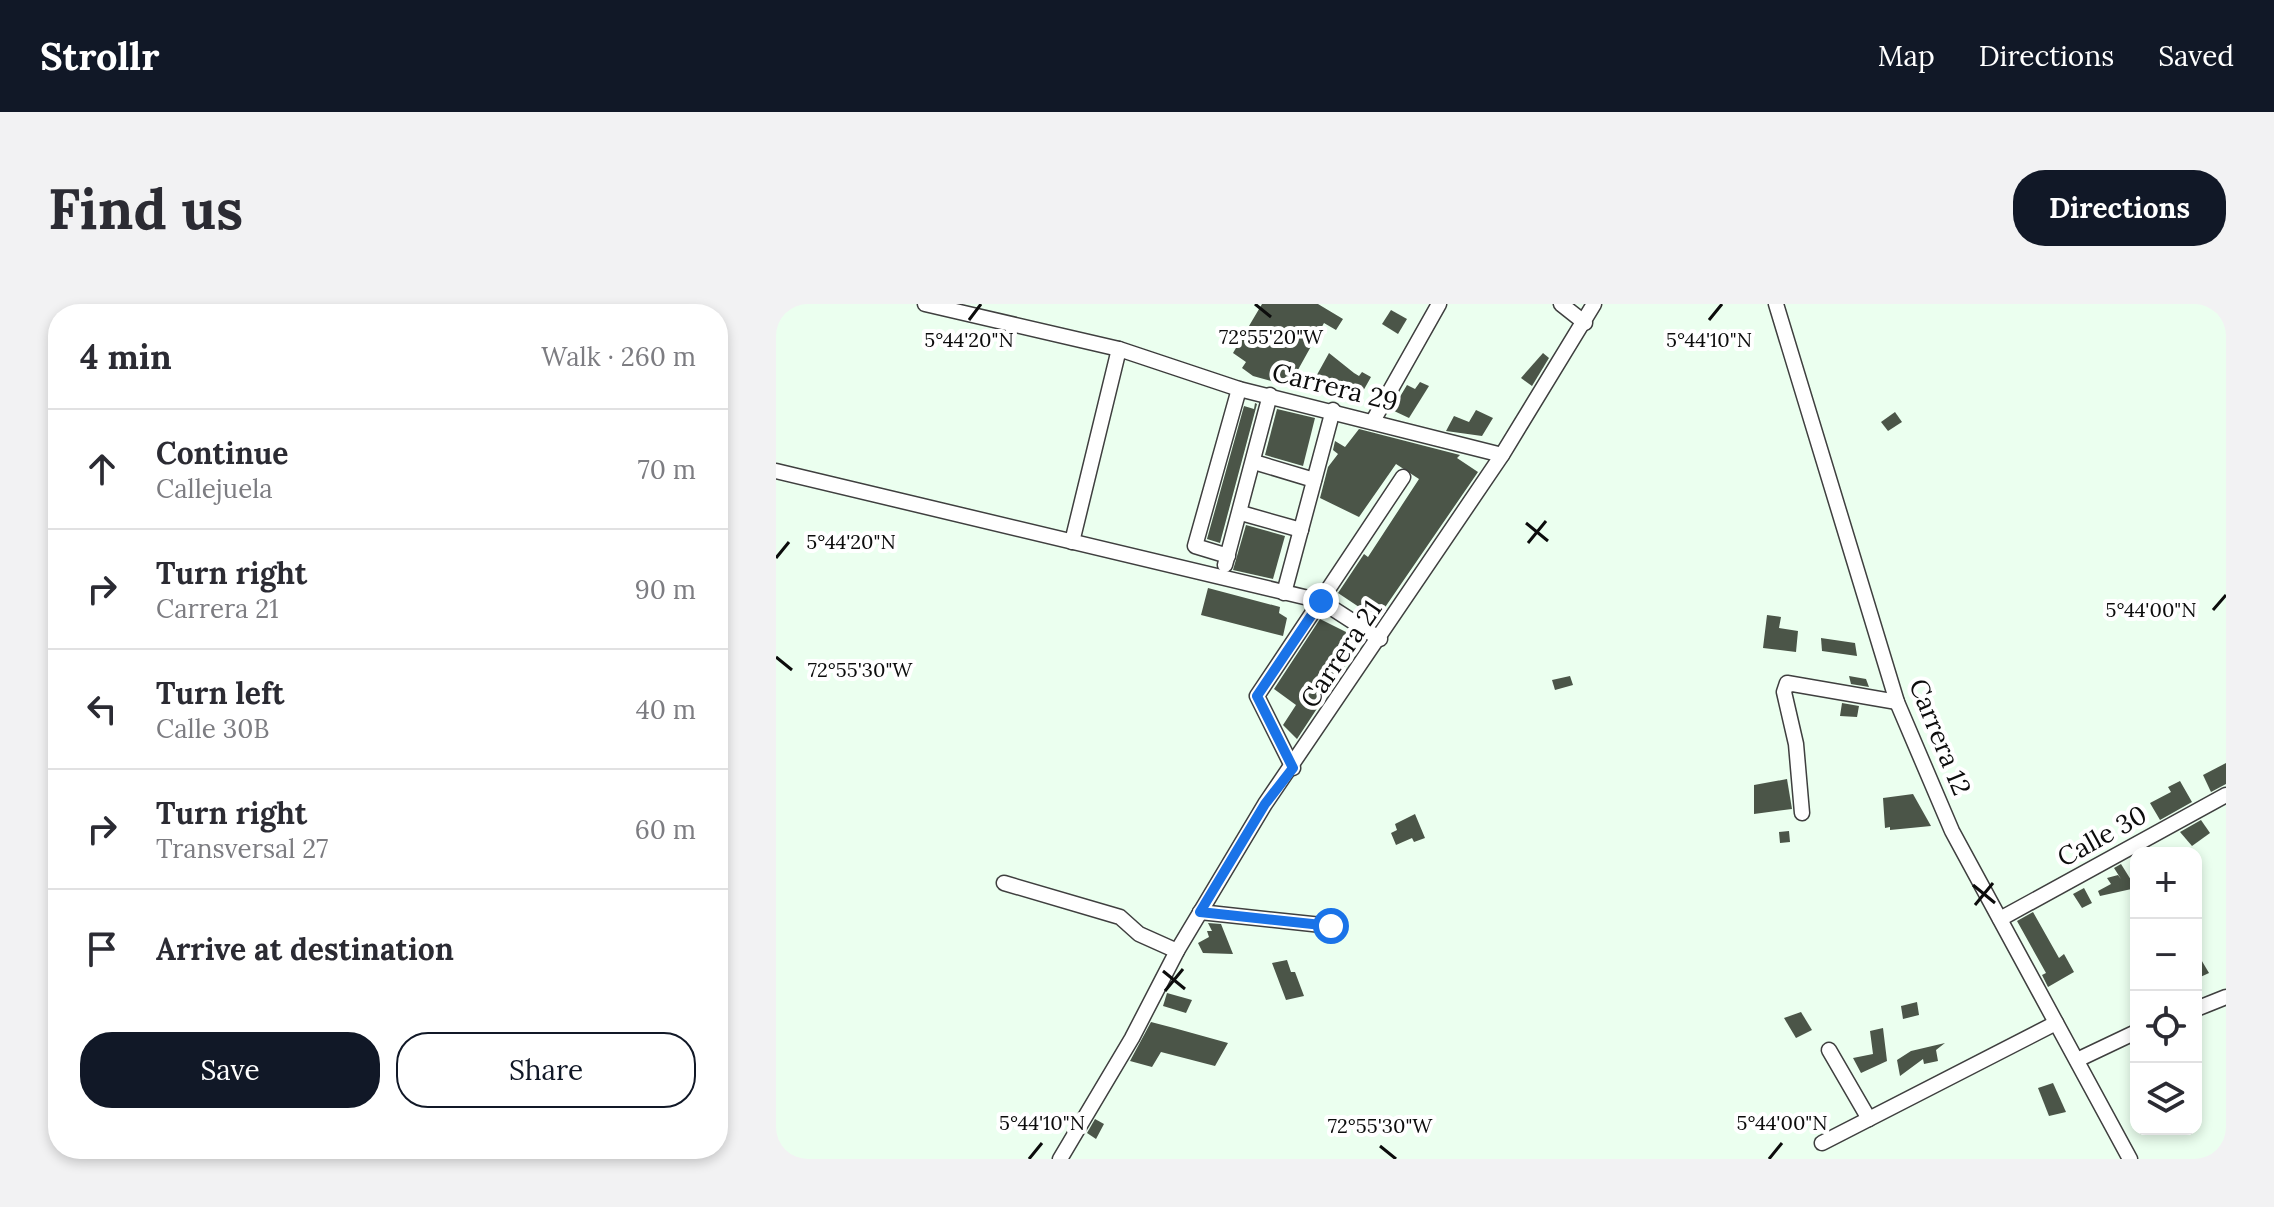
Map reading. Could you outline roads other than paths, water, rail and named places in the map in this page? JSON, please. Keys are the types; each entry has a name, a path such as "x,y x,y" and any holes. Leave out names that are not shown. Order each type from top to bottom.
{"street":[{"name":"Carrera 29","path":"925,304 1119,349 1239,389 1333,410 1502,455"},
{"path":"1373,421 1439,304"},
{"path":"1561,304 1585,323"},
{"name":"Carrera 21","path":"1060,1159 1132,1038 1177,951 1265,804 1293,768 1502,455 1594,304"},
{"name":"Carrera 12","path":"1776,304 1897,702 1952,831 2130,1159"},
{"path":"1072,542 1119,349"},
{"path":"1228,556 1195,546 1239,389"},
{"path":"1221,576 1241,513 1270,395"},
{"path":"1284,593 1333,410"},
{"path":"1254,462 1314,480"},
{"path":"776,471 1321,601 1380,639"},
{"path":"1293,768 1257,696 1403,477"},
{"path":"1241,513 1301,530"},
{"path":"1802,813 1796,744 1784,692 1787,683 1897,702"},
{"name":"Calle 30","path":"2000,919 2226,795"},
{"path":"1004,883 1120,917 1139,934 1177,951"},
{"path":"1200,912 1331,926"},
{"path":"2202,1007 2226,997"},
{"path":"1822,1143 2056,1023"},
{"path":"2077,1060 2130,1035"},
{"path":"1829,1050 1869,1119"}]}
